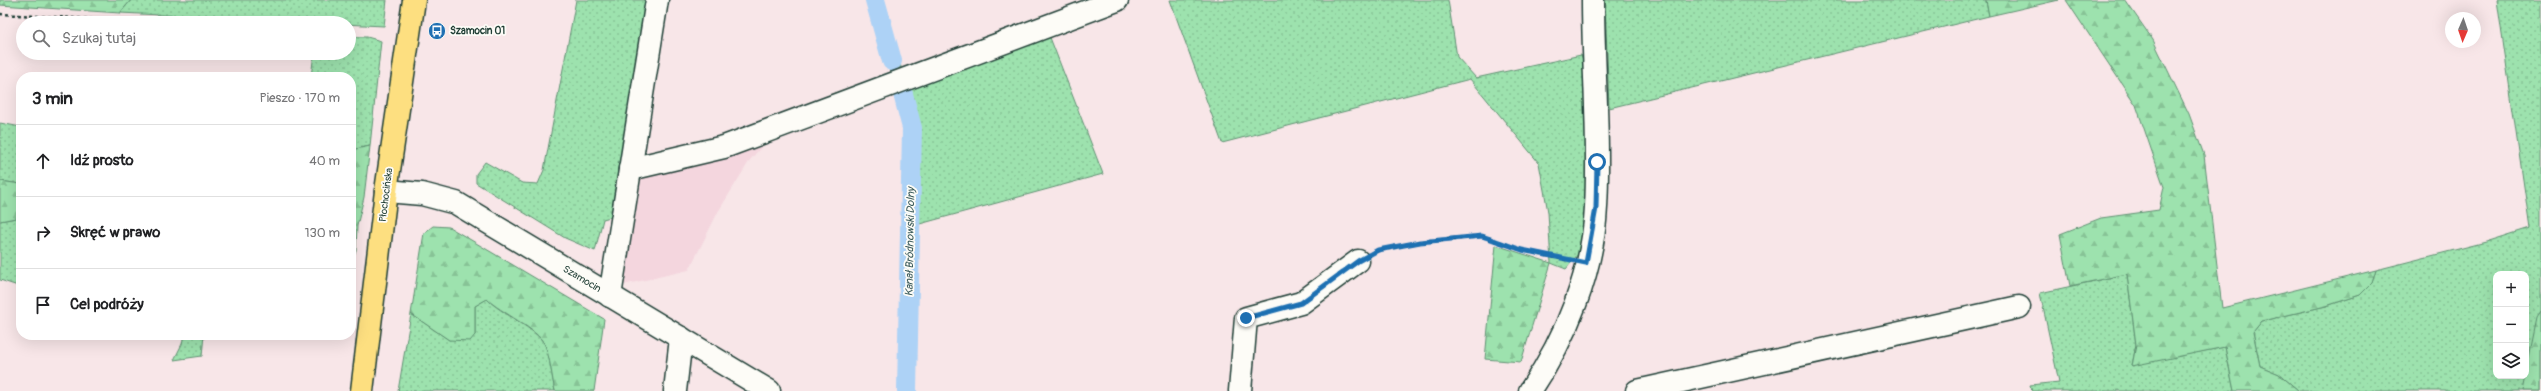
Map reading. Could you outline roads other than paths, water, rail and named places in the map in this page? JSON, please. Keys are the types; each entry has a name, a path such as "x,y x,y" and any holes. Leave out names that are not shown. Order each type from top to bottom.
{"main road":[{"name":"Płochocińska","path":"362,391 386,191 414,0"}],"street":[{"path":"610,296 657,0"},
{"path":"630,169 724,147 1117,0"},
{"path":"1530,391 1547,366 1573,310 1586,263 1596,208 1593,0"},
{"name":"Szamocin","path":"386,191 422,194 456,203 770,391"},
{"path":"1240,391 1246,318 1301,303 1358,261"},
{"path":"1637,391 2018,307"},
{"path":"675,391 681,338"}],"waterway":[{"name":"Kanał Bródnowski Dolny","path":"875,0 892,61"},
{"name":"Kanał Bródnowski Dolny","path":"903,94 912,128 907,391"}],"place":[{"name":"Szamocin 01","path":"437,31"}]}
